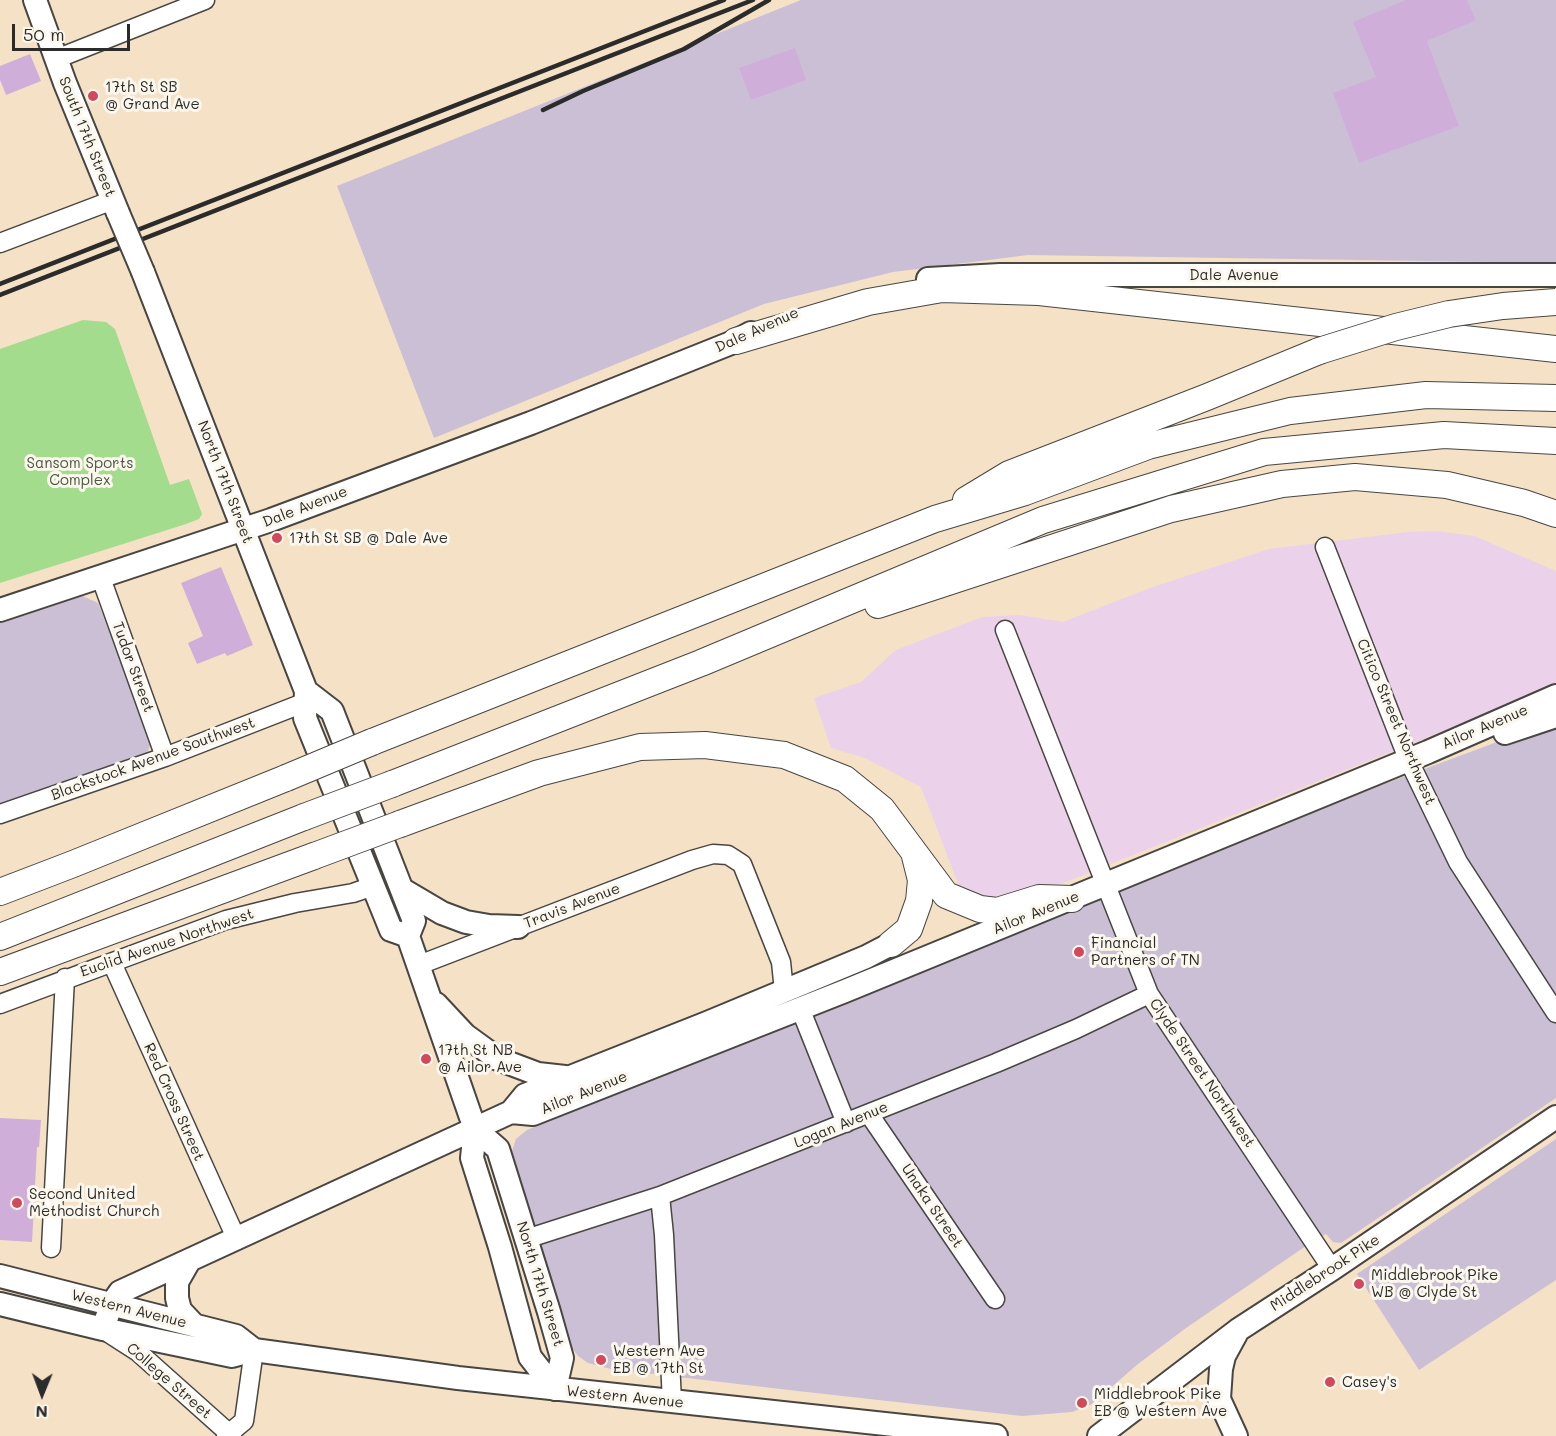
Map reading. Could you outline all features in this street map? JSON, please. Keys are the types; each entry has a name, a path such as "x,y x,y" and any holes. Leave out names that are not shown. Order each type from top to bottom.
{"highway":[{"path":"736,341 868,302 942,289 1039,292 1556,349"},
{"path":"935,519 1009,474 1319,351 1396,327 1449,314 1503,306 1556,302"},
{"path":"0,892 935,519 1025,492 1148,446 1290,411 1426,395 1556,398"},
{"path":"0,937 701,663 1043,520 1264,452 1444,435 1556,441"},
{"path":"701,663 1171,509 1282,484 1355,477 1447,485 1524,503 1556,514"},
{"path":"0,972 539,773 640,747 705,745 784,755 845,779 882,809 946,895 980,909 997,911 1039,898 1072,899"},
{"path":"0,877 171,824"},
{"path":"891,944 909,929 919,901 921,880 913,849"}],"main road":[{"name":"South 17th Street","path":"36,0 56,59 143,272"},
{"name":"North 17th Street","path":"143,272 244,530 306,697 305,718 391,930 408,936"},
{"name":"Dale Avenue","path":"0,610 244,530 531,423 736,341 780,317 841,297 894,285 939,278 1000,275 1556,275"},
{"name":"Ailor Avenue","path":"511,1112 533,1114 800,1008 1072,899 1556,696"},
{"name":"North 17th Street","path":"306,697 332,711 403,890 414,921 408,936 475,1129 472,1158 530,1357 555,1389"},
{"path":"1418,755 1466,746 1556,716"},
{"path":"403,890 442,913 466,922 489,927 518,927"},
{"name":"Ailor Avenue","path":"111,1305 120,1292 511,1112 525,1095 784,991 891,944"},
{"path":"430,998 465,1035 498,1059 538,1074 570,1077"},
{"name":"Middlebrook Pike","path":"1099,1436 1238,1330 1556,1118"},
{"name":"North 17th Street","path":"475,1129 498,1149 526,1239 562,1358 555,1389"},
{"path":"189,1260 177,1282 177,1298 180,1310 194,1325"},
{"name":"Western Avenue","path":"0,1276 236,1336 254,1350"},
{"name":"Western Avenue","path":"0,1304 103,1329 232,1356 254,1350 458,1378 956,1434 996,1436"},
{"path":"103,1329 111,1305"},
{"path":"1236,1436 1228,1423 1219,1399 1219,1387 1224,1356 1238,1330"}],"street":[{"path":"56,59 205,0"},
{"path":"0,243 116,206"},
{"name":"Citico Street Northwest","path":"1324,547 1418,755 1458,862 1556,1013"},
{"name":"Tudor Street","path":"101,578 165,757"},
{"name":"Clyde Street Northwest","path":"1005,630 1149,994 1332,1269"},
{"name":"Blackstock Avenue Southwest","path":"0,814 165,757 306,697"},
{"name":"Travis Avenue","path":"419,965 692,860 713,854 728,855 742,864 751,885 781,962 784,991"},
{"name":"Euclid Avenue Northwest","path":"0,1004 226,920 295,903 353,893 373,886"},
{"name":"Red Cross Street","path":"112,963 237,1240"},
{"path":"51,1248 65,978"},
{"name":"Logan Avenue","path":"526,1239 660,1197 1066,1033 1149,994"},
{"path":"800,1008 846,1123"},
{"name":"Unaka Street","path":"869,1114 994,1299"},
{"path":"660,1197 672,1401"},
{"name":"College Street","path":"103,1329 135,1349 229,1435"},
{"path":"229,1435 244,1421 254,1350"}],"shaded area":[{"path":"801,0 1556,0 1556,263 1028,255 893,272 764,304 434,438 337,186"},
{"path":"1436,531 1474,536 1556,571 1556,686 1048,889 1001,905 962,894 921,787 865,758 831,748 814,698 861,682 896,650 982,617 1020,615 1063,622 1150,588 1269,549 1408,532"},
{"path":"80,595 98,603 146,726 151,740 150,746 141,758 0,811 0,619"},
{"path":"1556,720 1556,1098 1341,1243 1333,1242 1326,1234 1303,1248 1186,1328 1138,1364 1092,1404 1072,1412 1022,1416 789,1390 611,1369 588,1363 578,1356 569,1344 512,1151 516,1139 527,1130 727,1047 1379,786"},
{"path":"1556,1139 1556,1280 1419,1370 1357,1274"}],"green space":[{"name":"Sansom Sports Complex","path":"83,320 106,322 115,329 170,485 189,479 202,514 199,519 186,524 0,583 0,349"}],"building":[{"path":"1406,0 1467,0 1476,20 1427,41 1459,126 1359,163 1333,93 1376,77 1353,22"},
{"path":"795,48 806,80 751,100 739,68"},
{"path":"30,54 41,81 6,95 0,80 0,66"},
{"path":"221,567 253,645 227,656 225,653 197,664 188,643 203,636 181,583"},
{"name":"Second United Methodist Church","path":"0,1118 41,1120 39,1147 37,1147 32,1242 0,1240"}],"railway":[{"path":"0,284 724,0"},
{"path":"0,295 753,0"},
{"path":"543,110 684,49 769,0"}],"place":[{"name":"17th St SB @ Grand Ave","path":"93,96"},
{"name":"17th St SB @ Dale Ave","path":"277,538"},
{"name":"Financial Partners of TN","path":"1079,952"},
{"name":"17th St NB @ Ailor Ave","path":"426,1059"},
{"name":"Second United Methodist Church","path":"17,1203"},
{"name":"Middlebrook Pike WB @ Clyde St","path":"1359,1284"},
{"name":"Western Ave EB @ 17th St","path":"601,1360"},
{"name":"Casey's","path":"1330,1382"},
{"name":"Middlebrook Pike EB @ Western Ave","path":"1082,1403"}]}
